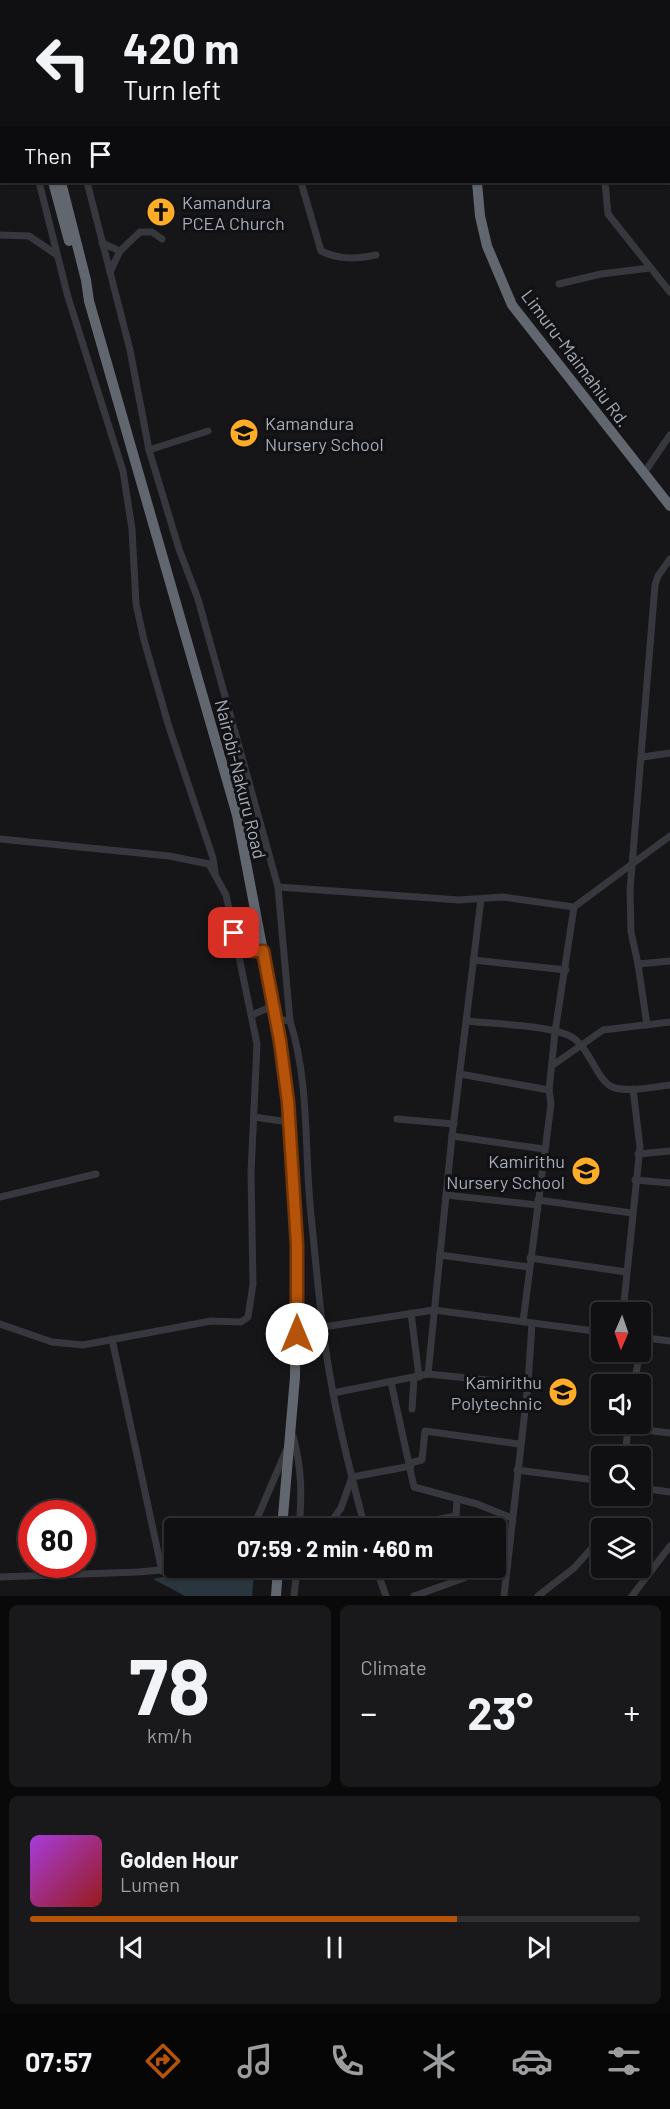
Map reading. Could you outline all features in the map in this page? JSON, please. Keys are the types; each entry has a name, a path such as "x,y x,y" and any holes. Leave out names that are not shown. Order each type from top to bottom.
{"highway":[{"name":"Nairobi-Nakuru Road","path":"53,183 80,283 89,301"},
{"name":"Nairobi-Nakuru Road","path":"61,183 86,280 89,301 237,815 276,1019 290,1122 297,1245 297,1334 283,1518"},
{"name":"Limuru-Maimahiu Rd.","path":"477,183 480,216 488,246 512,305 670,506"},
{"path":"276,1596 278,1578"}],"street":[{"path":"39,183 74,319 123,471 132,529 136,604 144,640 169,727 213,858 215,873"},
{"path":"87,183 141,395 149,450 179,549 198,599 278,887 290,1021 302,1082 310,1211 322,1327 333,1393 362,1518"},
{"path":"301,183 321,251 332,257 358,258 376,255"},
{"path":"605,183 608,214 670,292"},
{"path":"110,272 120,251 140,232 152,232 162,239"},
{"path":"0,235 29,236 57,255"},
{"path":"102,243 120,251"},
{"path":"559,284 602,274 650,268"},
{"path":"149,450 208,431"},
{"path":"644,473 670,435"},
{"path":"123,471 136,467"},
{"path":"647,1024 630,920 632,864 643,757 655,585 658,576 670,560"},
{"path":"643,757 670,753"},
{"path":"278,887 459,900 513,898 574,907 670,836"},
{"path":"0,840 188,859 209,864 226,895 257,1044 251,1173 253,1284 248,1317 241,1322 211,1322 83,1345 52,1342 0,1324"},
{"path":"428,1374 452,1136 481,899"},
{"path":"523,1322 550,1104 549,1090 555,1032 574,907"},
{"path":"236,942 249,951 263,951"},
{"path":"473,960 566,970"},
{"path":"638,964 670,961"},
{"path":"252,1015 273,1006"},
{"path":"276,1019 290,1021"},
{"path":"467,1021 569,1035 580,1044 608,1085 633,1089 670,1085"},
{"path":"553,1065 603,1030 670,1022"},
{"path":"459,1074 549,1090"},
{"path":"624,1302 640,1134 633,1089"},
{"path":"254,1117 290,1122"},
{"path":"397,1119 454,1125"},
{"path":"452,1136 544,1149"},
{"path":"638,1154 670,1151"},
{"path":"0,1197 96,1174"},
{"path":"635,1180 670,1183"},
{"path":"446,1195 632,1213"},
{"path":"440,1255 529,1267"},
{"path":"530,1258 626,1272"},
{"path":"297,1334 322,1327 434,1310 591,1331"},
{"path":"411,1313 417,1377 412,1409"},
{"path":"506,1563 528,1384 532,1323"},
{"path":"651,1338 670,1341"},
{"path":"0,1577 162,1571 112,1339"},
{"path":"333,1393 428,1374 528,1384"},
{"path":"392,1382 414,1487 512,1518"},
{"path":"651,1430 670,1433"},
{"path":"352,1477 422,1460 425,1431 519,1444"},
{"path":"257,1518 291,1436"},
{"path":"291,1436 300,1462 302,1496 300,1518"},
{"path":"517,1470 591,1480"},
{"path":"334,1518 341,1508 352,1477"},
{"path":"651,1489 670,1492"},
{"path":"446,1518 456,1516 457,1499"},
{"path":"632,1596 670,1546"},
{"path":"538,1596 574,1568 591,1549"},
{"path":"294,1596 296,1578"},
{"path":"380,1578 386,1596"},
{"path":"414,1596 458,1578"},
{"path":"504,1596 505,1578"}],"shaded area":[{"path":"164,1577 254,1578 252,1596 185,1596 153,1579"}],"place":[{"name":"Kamandura PCEA Church","path":"161,212"},
{"name":"Kamandura Nursery School","path":"244,433"},
{"name":"Kamirithu Nursery School","path":"586,1171"},
{"name":"Kamirithu Polytechnic","path":"563,1392"}],"route":[{"path":"234,933 236,942 245,950 263,951 280,1041 288,1102 294,1179 297,1334"}]}
